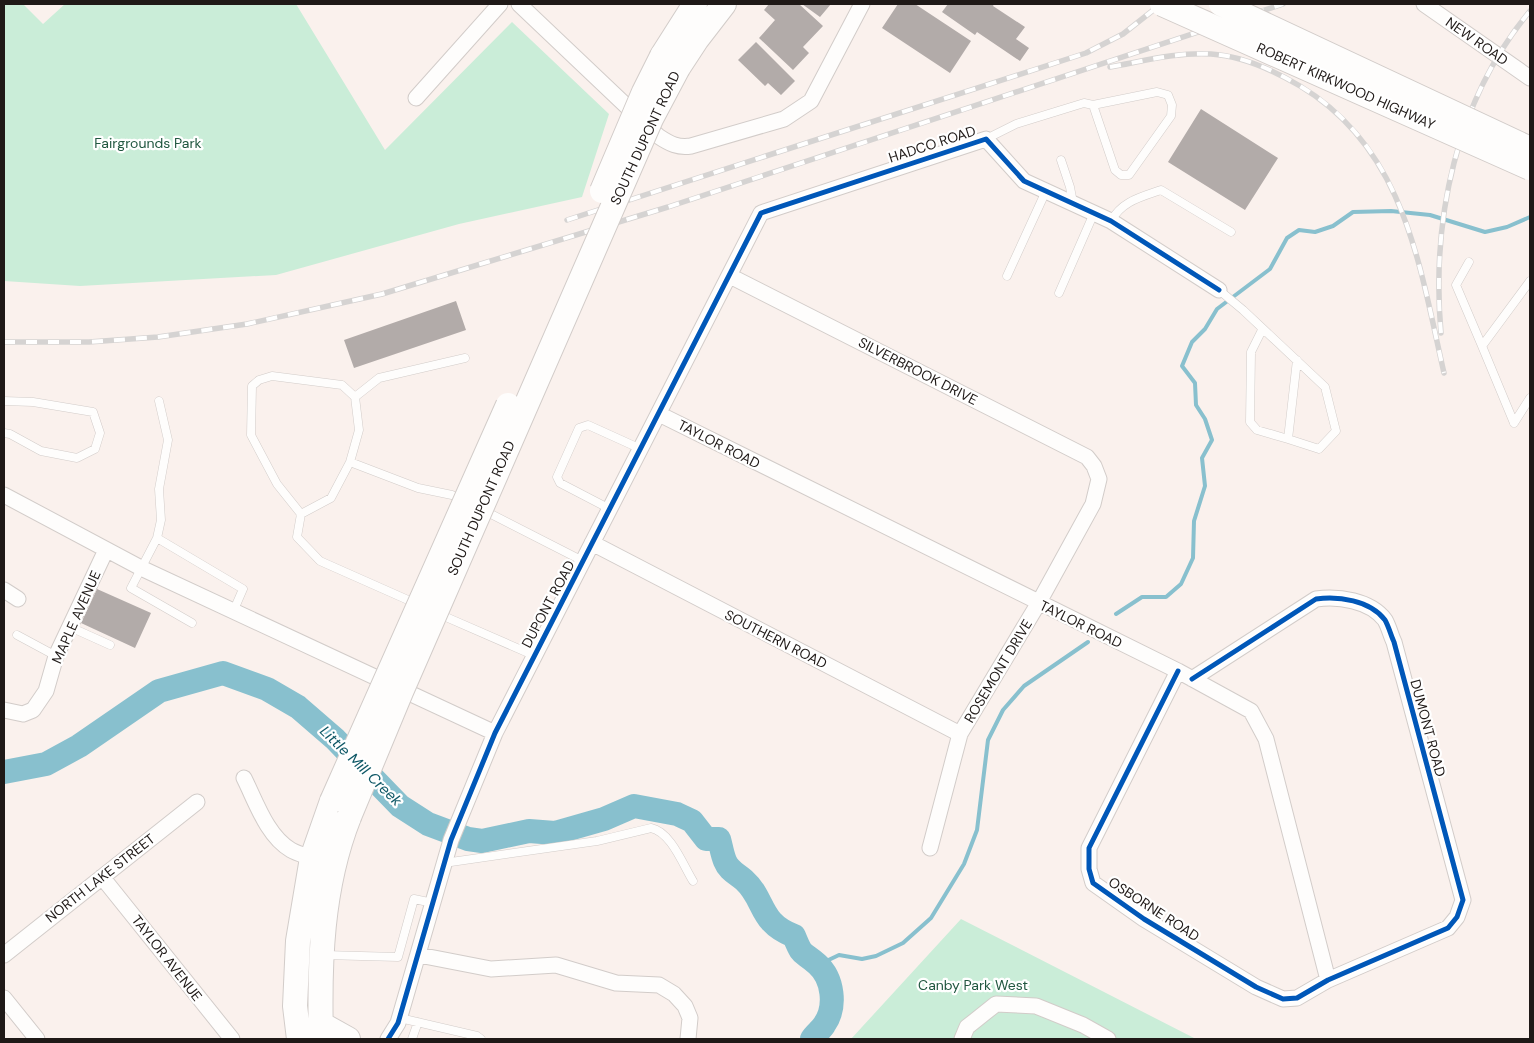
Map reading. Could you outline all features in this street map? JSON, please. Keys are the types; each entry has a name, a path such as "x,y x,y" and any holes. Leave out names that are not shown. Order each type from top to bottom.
{"main road":[{"name":"SOUTH DUPONT ROAD","path":"298,1039 295,1006 298,941 340,809 408,674 651,119 670,62 695,4"},
{"name":"SOUTH DUPONT ROAD","path":"670,62 697,39 724,4"},
{"name":"ROBERT KIRKWOOD HIGHWAY","path":"1162,4 1530,168"},
{"name":"ROBERT KIRKWOOD HIGHWAY","path":"1221,4 1530,149"},
{"name":"SOUTH DUPONT ROAD","path":"321,1032 322,863"},
{"path":"321,1032 348,1039"}],"street":[{"path":"416,98 500,4"},
{"path":"519,4 658,136 668,143 680,147 692,146 784,119 796,113 814,95 862,4"},
{"name":"NEW ROAD","path":"1424,4 1530,78"},
{"name":"HADCO ROAD","path":"761,213 986,139 1024,180 1112,221 1219,290"},
{"name":"DUPONT ROAD","path":"397,1039 399,1021 451,840 495,734 533,656 761,213"},
{"name":"SILVERBROOK DRIVE","path":"730,276 1080,453 1087,457 1097,475"},
{"name":"TAYLOR ROAD","path":"659,414 1038,604 1178,671 1251,711 1266,739 1328,980"},
{"name":"ROSEMONT DRIVE","path":"930,848 960,734 1038,604 1093,504 1098,490 1097,475"},
{"path":"4,495 141,568 495,734"},
{"name":"SOUTHERN ROAD","path":"592,543 960,734"},
{"name":"MAPLE AVENUE","path":"4,710 23,714 33,710 46,691 56,656 106,550"},
{"path":"4,590 18,599"},
{"name":"DUMONT ROAD","path":"1192,679 1316,598 1331,597 1352,600 1369,607 1384,620 1394,642 1463,900 1457,917 1448,928 1328,980"},
{"name":"OSBORNE ROAD","path":"1178,671 1089,848 1089,869 1093,883 1144,919 1256,987 1283,999 1297,998 1328,980"},
{"path":"244,778 265,820 280,842 292,851 322,863"},
{"name":"NORTH LAKE STREET","path":"4,955 197,802"},
{"name":"TAYLOR AVENUE","path":"102,877 232,1039"},
{"path":"419,955 491,969 556,965 616,984 658,985 674,994 685,1006 690,1018 688,1039"},
{"path":"4,998 37,1039"},
{"path":"962,1039 967,1027 996,1004 1036,1006 1083,1025 1108,1039"},
{"name":"DUPONT ROAD","path":"388,1039 399,1021"}],"lane":[{"path":"986,139 1016,124 1076,104 1093,105 1156,92 1168,95 1172,105 1171,116 1129,175 1121,175 1115,170 1093,105"},
{"path":"1061,160 1070,187 1073,204"},
{"path":"1112,221 1117,210 1129,202 1161,190 1231,232"},
{"path":"1007,276 1046,191"},
{"path":"1059,292 1094,213"},
{"path":"1470,262 1456,285 1514,422 1530,398"},
{"path":"1482,346 1530,281"},
{"path":"1219,290 1325,387 1336,431 1319,449 1257,430 1250,422 1251,352 1262,330"},
{"path":"355,397 379,378 466,358"},
{"path":"1288,439 1297,360"},
{"path":"301,514 331,498 350,462 359,430 355,397 342,385 272,376 258,380 252,386 251,434 276,484 301,514 297,537 320,562 533,656"},
{"path":"159,401 168,440 159,489 161,520 157,538 132,588 192,623"},
{"path":"4,402 33,402 93,412 100,433 95,449 77,458 41,451 10,434 4,433"},
{"path":"610,509 560,482 557,477 579,428 588,425 641,449"},
{"path":"350,462 418,488 452,494 583,561"},
{"path":"157,538 243,589 233,612"},
{"path":"70,627 110,645"},
{"path":"17,635 56,656"},
{"path":"444,863 597,841 651,828 657,829 668,841 693,881"},
{"path":"398,957 414,899 433,903"},
{"path":"322,955 398,957 419,955"},
{"path":"399,1021 418,1022 477,1036 481,1039"},
{"path":"412,1039 418,1022"}],"green space":[{"name":"Fairgrounds Park","path":"4,4 23,4 43,24 65,4 296,4 385,150 512,22 609,114 582,197 459,224 276,275 80,286 4,281"},
{"name":"Canby Park West","path":"961,919 1196,1039 851,1039"}],"building":[{"path":"769,4 799,4 823,26 803,47 809,53 793,70 759,38 775,20 764,10"},
{"path":"802,4 831,4 820,17"},
{"path":"898,4 915,4 971,41 950,73 882,28"},
{"path":"948,4 994,4 993,6 1025,27 1016,39 1029,48 1020,61 977,32 975,35 942,12"},
{"path":"756,42 795,81 781,95 768,83 765,86 738,60"},
{"path":"1201,109 1278,158 1245,210 1168,162"},
{"path":"456,301 466,330 354,368 344,340"},
{"path":"97,589 151,613 135,648 81,623"}],"waterway":[{"path":"1116,614 1142,597 1166,597 1181,584 1193,558 1194,521 1205,486 1202,458 1212,440 1205,419 1196,405 1195,383 1182,366 1192,342 1205,329 1217,309 1270,269 1287,238 1299,230 1315,232 1333,226 1353,212 1391,211 1430,215 1485,232 1507,227 1530,217"},
{"path":"818,965 839,955 862,959 876,956 903,943 931,918 964,864 977,830 988,740 1003,710 1024,686 1088,642"},
{"name":"Little Mill Creek","path":"4,772 46,764 79,746 159,691 223,673 267,689 298,707 335,739 400,806 428,824 468,839 482,841 529,831 555,833 604,819 634,806 677,814 692,821 706,839 719,839 727,864 751,888 768,917 782,930 794,936 801,951 817,964 827,977 832,1001 831,1010 824,1025 812,1039"}],"railway":[{"path":"567,220 1086,53 1123,34 1161,4"},
{"path":"4,342 89,342 158,337 247,324 382,294 668,207 1283,4"},
{"path":"1441,333 1440,248 1445,205 1454,163 1467,122 1483,83 1505,46 1530,11"},
{"path":"1110,67 1186,54 1223,55 1268,69 1290,80 1335,112 1363,142 1385,176 1402,212 1426,291 1444,373"}],"cycle path":[{"path":"388,1039 398,1023 451,840 495,733 761,213 986,139 1024,181 1111,221 1219,290"},
{"path":"1178,671 1089,848 1089,869 1093,883 1144,919 1256,987 1283,999 1297,998 1328,980 1448,928 1457,917 1463,900 1394,642 1385,620 1379,613 1353,601 1334,598 1316,599 1192,679"}]}
